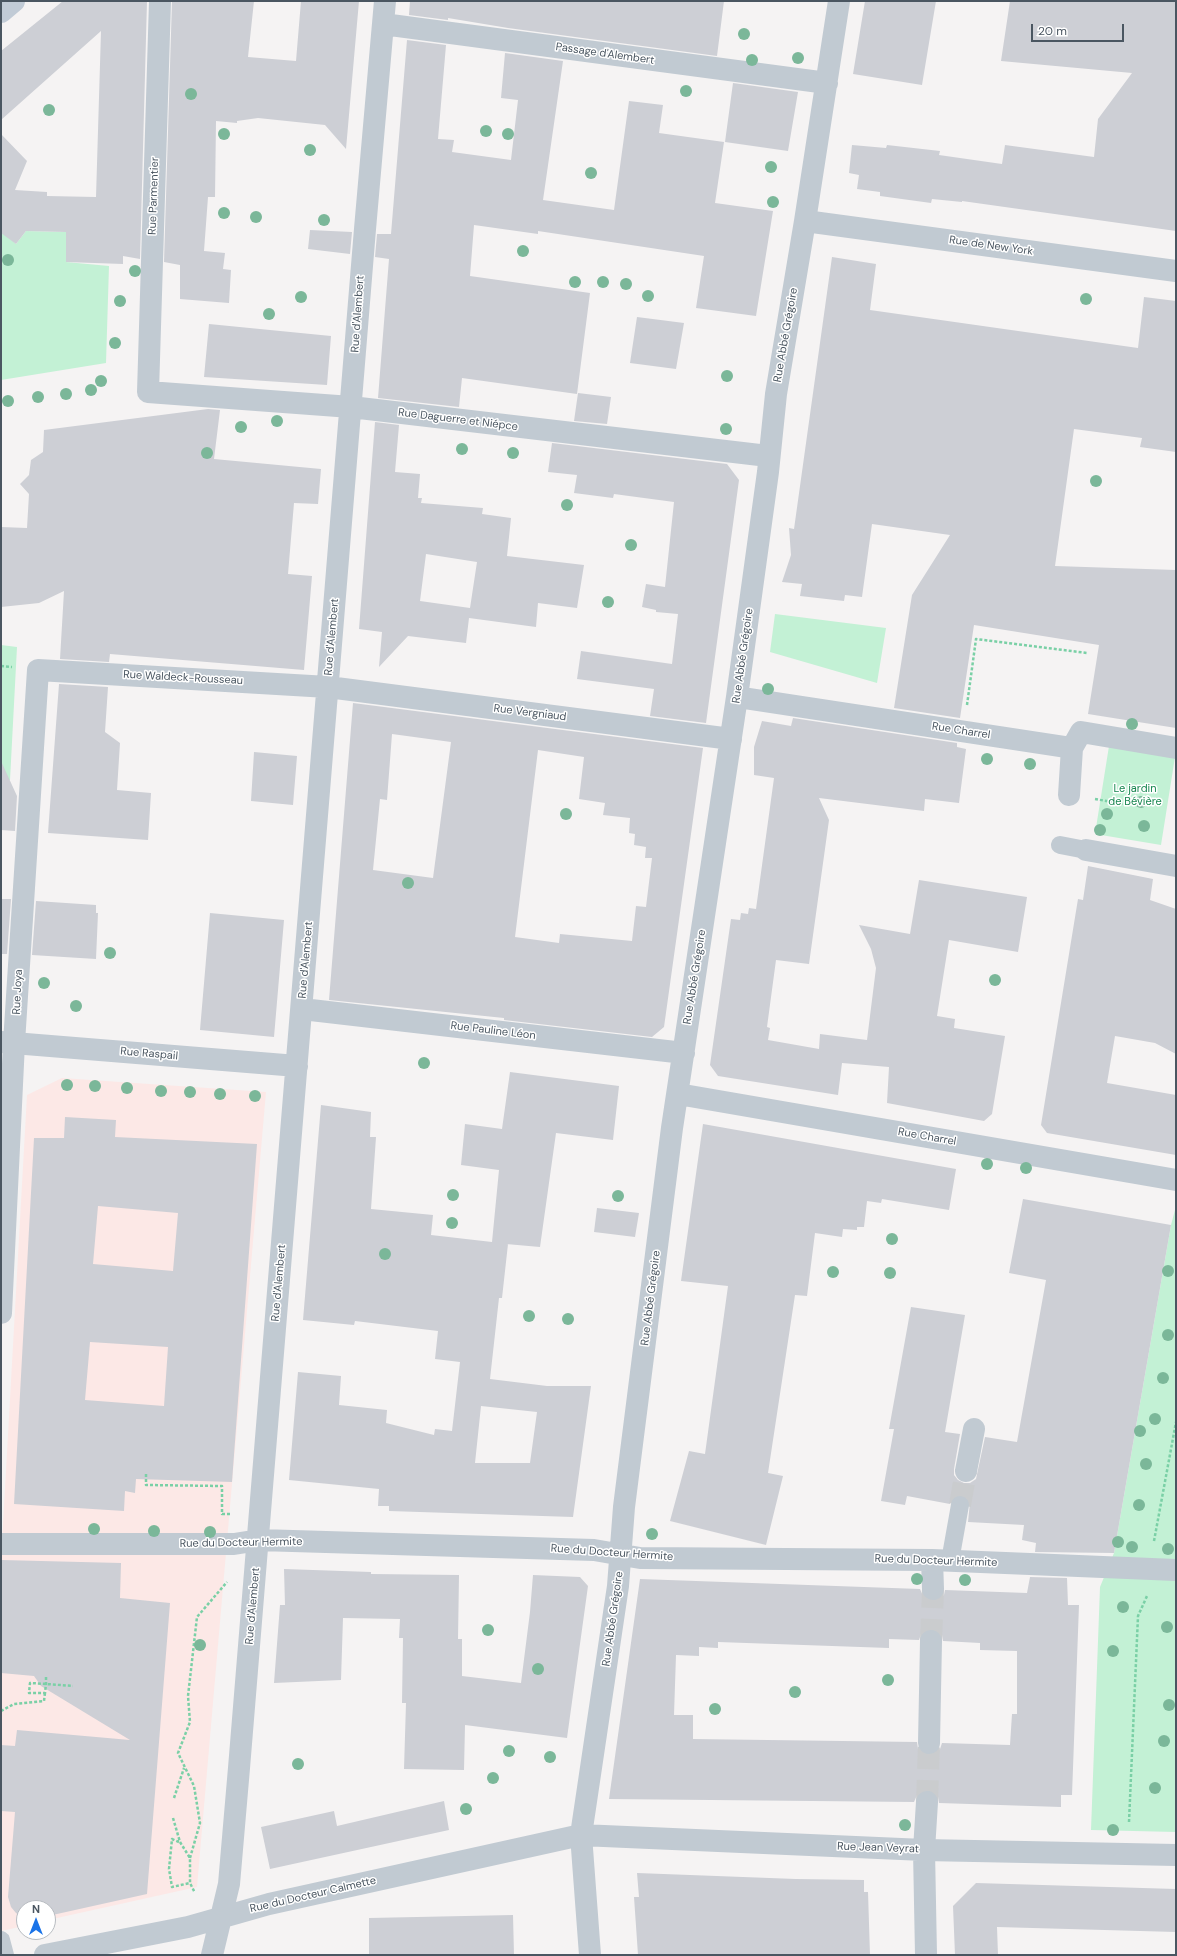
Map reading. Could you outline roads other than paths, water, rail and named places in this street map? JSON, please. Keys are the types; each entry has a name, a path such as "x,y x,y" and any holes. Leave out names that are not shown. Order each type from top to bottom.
{"street":[{"path":"1,12 14,1"},
{"name":"Rue Parmentier","path":"148,392 160,1"},
{"name":"Rue d'Alembert","path":"212,1955 229,1884 259,1540 385,1"},
{"name":"Rue Abbé Grégoire","path":"590,1955 581,1834 618,1586 624,1507 678,1094 731,740 776,394 827,84 839,1"},
{"name":"Passage d'Alembert","path":"383,24 827,84"},
{"name":"Rue de New York","path":"805,221 1176,271"},
{"name":"Rue Daguerre et Niépce","path":"148,392 351,407 768,456"},
{"name":"Rue Waldeck-Rousseau","path":"38,670 328,687"},
{"name":"Rue Joya","path":"1,1313 8,1042 38,670"},
{"name":"Rue Vergniaud","path":"328,687 731,740"},
{"name":"Rue Charrel","path":"737,696 1072,748"},
{"path":"1068,800 1072,748 1082,732 1176,748"},
{"path":"1086,850 1176,866"},
{"name":"Rue Pauline Léon","path":"302,1009 684,1053"},
{"name":"Rue Raspail","path":"8,1042 297,1066"},
{"name":"Rue Charrel","path":"678,1094 1176,1180"},
{"path":"966,1471 974,1429"},
{"name":"Rue du Docteur Hermite","path":"1,1544 234,1544 259,1540 594,1550 621,1553 640,1558 941,1560 1176,1570"},
{"path":"933,1589 941,1560"},
{"path":"929,1743 931,1641"},
{"path":"926,1955 924,1850 927,1802"},
{"name":"Rue du Docteur Calmette","path":"45,1955 188,1927 269,1904 581,1834"},
{"name":"Rue Jean Veyrat","path":"581,1834 924,1850 1176,1855"}],"lane":[{"path":"1060,845 1086,850"},
{"path":"941,1560 960,1505"},
{"path":"1,1940 5,1955"}],"tunnel":[{"path":"960,1505 966,1471"},
{"path":"931,1641 933,1589"},
{"path":"927,1802 929,1743"}],"park label":[{"name":"Le jardin de Bévière","path":"1135,795"}]}
